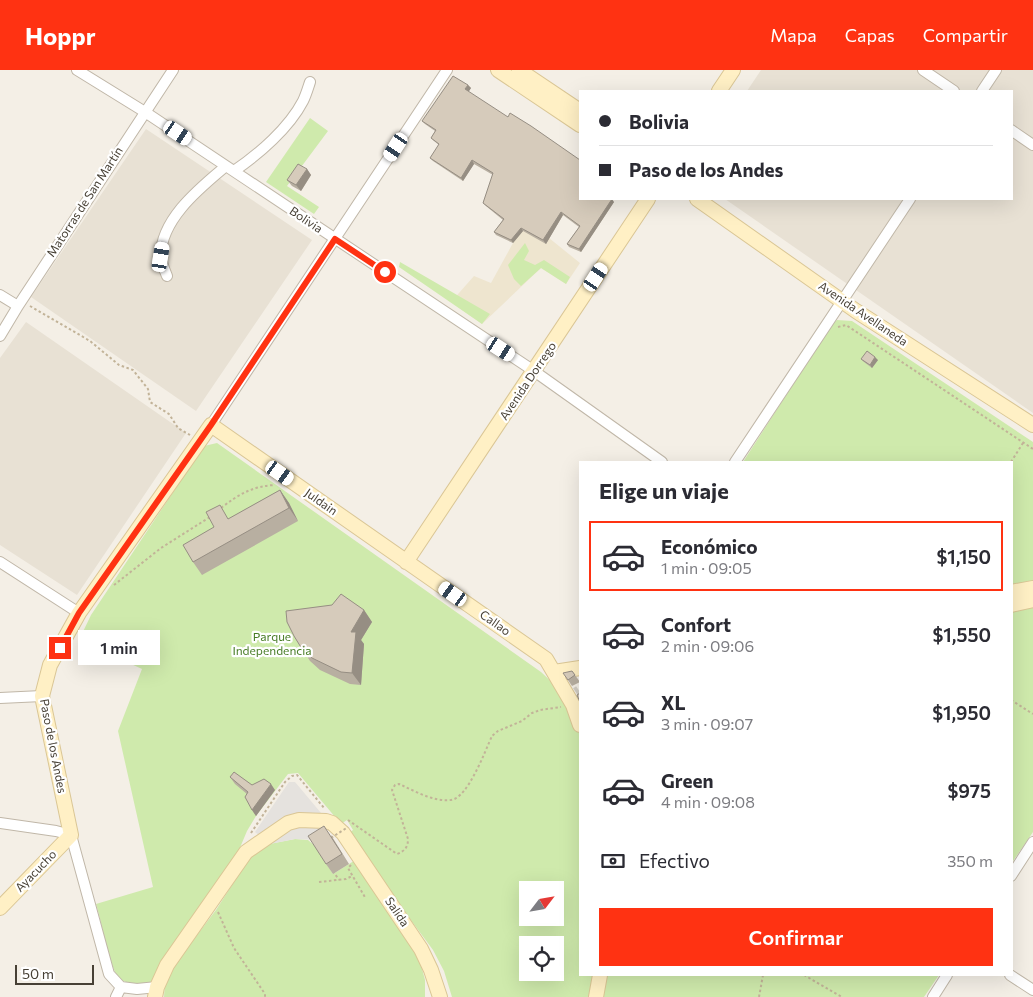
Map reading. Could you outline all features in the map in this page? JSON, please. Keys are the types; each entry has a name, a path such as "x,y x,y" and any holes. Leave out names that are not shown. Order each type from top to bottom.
{"street":[{"name":"Bolivia","path":"77,70 145,112 534,371 661,461"},
{"name":"Matorras de San Martín","path":"0,336 173,70"},
{"name":"Paso de los Andes","path":"121,987 109,974 71,835 42,696 50,665 79,613 211,425 446,70"},
{"path":"498,70 579,124"},
{"path":"519,70 579,110"},
{"path":"720,90 733,70"},
{"path":"923,70 953,90"},
{"path":"983,90 996,70"},
{"path":"167,276 161,257 164,240 174,218 193,194 230,168 254,157 291,118 304,100 310,82"},
{"path":"1013,131 1033,145"},
{"name":"Avenida Dorrego","path":"406,562 647,200"},
{"name":"Avenida Avellaneda","path":"698,200 843,301 1033,425"},
{"path":"737,461 909,200"},
{"path":"0,295 18,306"},
{"name":"Juldain","path":"211,425 406,562"},
{"path":"0,562 79,613"},
{"name":"Callao","path":"406,562 546,659 573,699 579,721"},
{"path":"1013,592 1033,588"},
{"path":"1013,604 1033,600"},
{"path":"554,672 579,668"},
{"path":"0,698 42,696"},
{"path":"116,997 121,987 156,992 166,965 246,852 288,824 299,820 326,821 346,830"},
{"path":"0,823 71,835"},
{"name":"Salida","path":"346,830 421,949 431,970 440,997"},
{"name":"Ayacucho","path":"0,908 71,835"},
{"path":"1013,873 1033,842"},
{"path":"596,997 600,976"},
{"path":"932,997 946,976"},
{"path":"1012,976 1033,990"}],"path":[{"path":"18,306 28,305 90,341 119,365 133,370 148,389 150,402 169,414 178,428 200,440"},
{"path":"835,327 846,325 1033,449"},
{"path":"1012,461 1023,443"},
{"path":"220,508 235,497 260,486 294,483"},
{"path":"109,589 161,548 213,514"},
{"path":"341,815 397,854 403,852 408,845 408,839 392,790 395,785 399,784 439,799 452,800 459,797 470,782 492,736 498,731 522,721 532,713 573,699"},
{"path":"1013,701 1033,714"},
{"path":"246,852 252,830 285,782 292,776 297,776 322,807 329,811"},
{"path":"329,839 346,830"},
{"path":"329,865 338,880"},
{"path":"348,868 366,899"},
{"path":"319,882 346,879 352,876"},
{"path":"212,901 234,948 265,994 265,997"},
{"path":"759,997 763,976"},
{"path":"806,976 842,997"}],"shaded area":[{"path":"761,70 1033,70 1033,413 726,200 1013,200 1013,90 748,90"},
{"path":"146,129 312,240 196,411 31,297"},
{"path":"486,206 564,214 549,238 580,263 566,284 541,268 482,324 451,302 474,276 491,283 513,243 506,222"},
{"path":"26,322 186,433 77,595 0,545 0,358"},
{"path":"289,782 295,782 321,813 317,840 295,839 270,844 255,832"}],"green space":[{"path":"310,118 328,131 287,186 319,207 314,214 266,182"},
{"path":"525,243 529,251 524,260 535,265 544,260 570,277 566,284 541,268 521,286 514,279 508,265"},
{"path":"400,262 490,314 482,324 399,267"},
{"path":"837,320 852,321 1033,442 1033,583 1013,587 1013,461 744,461 832,324"},
{"name":"Parque Independencia","path":"217,443 541,672 556,686 571,711 579,733 579,976 594,976 591,997 452,997 444,971 433,950 347,834 353,830 347,820 341,824 298,773 288,774 256,816 239,850 172,947 154,979 143,984 122,980 115,972 96,904 153,887 118,731 142,669 79,640 91,615 204,446"},
{"path":"1033,607 1033,832 1013,861 1013,611"},
{"path":"295,839 308,840 315,846 333,874 357,859 408,940 421,965 425,980 425,997 164,997 165,983 172,968 216,910 250,857 264,845"},
{"path":"606,976 938,976 924,997 603,997"}],"building":[{"path":"453,76 468,85 465,89 508,117 510,113 579,159 579,200 611,200 579,249 567,244 580,226 561,212 543,240 521,228 511,240 494,232 504,219 483,203 493,173 472,160 461,178 430,158 439,144 431,138 436,130 422,121"},
{"path":"298,164 307,169 296,185 287,180"},
{"path":"867,351 875,357 870,365 861,359"},
{"path":"280,490 289,508 193,562 183,545 214,527 206,512 220,505 228,519"},
{"path":"341,594 364,610 351,632 356,632 352,673 341,672 312,658 302,649 287,622 286,611 332,605"},
{"path":"572,671 575,675 568,680 563,673"},
{"path":"234,772 252,785 264,779 271,784 252,810 245,797 248,792 230,777"},
{"path":"324,826 342,854 326,864 308,836"}],"route":[{"path":"60,648 79,613 211,425 335,239 385,272"}]}
